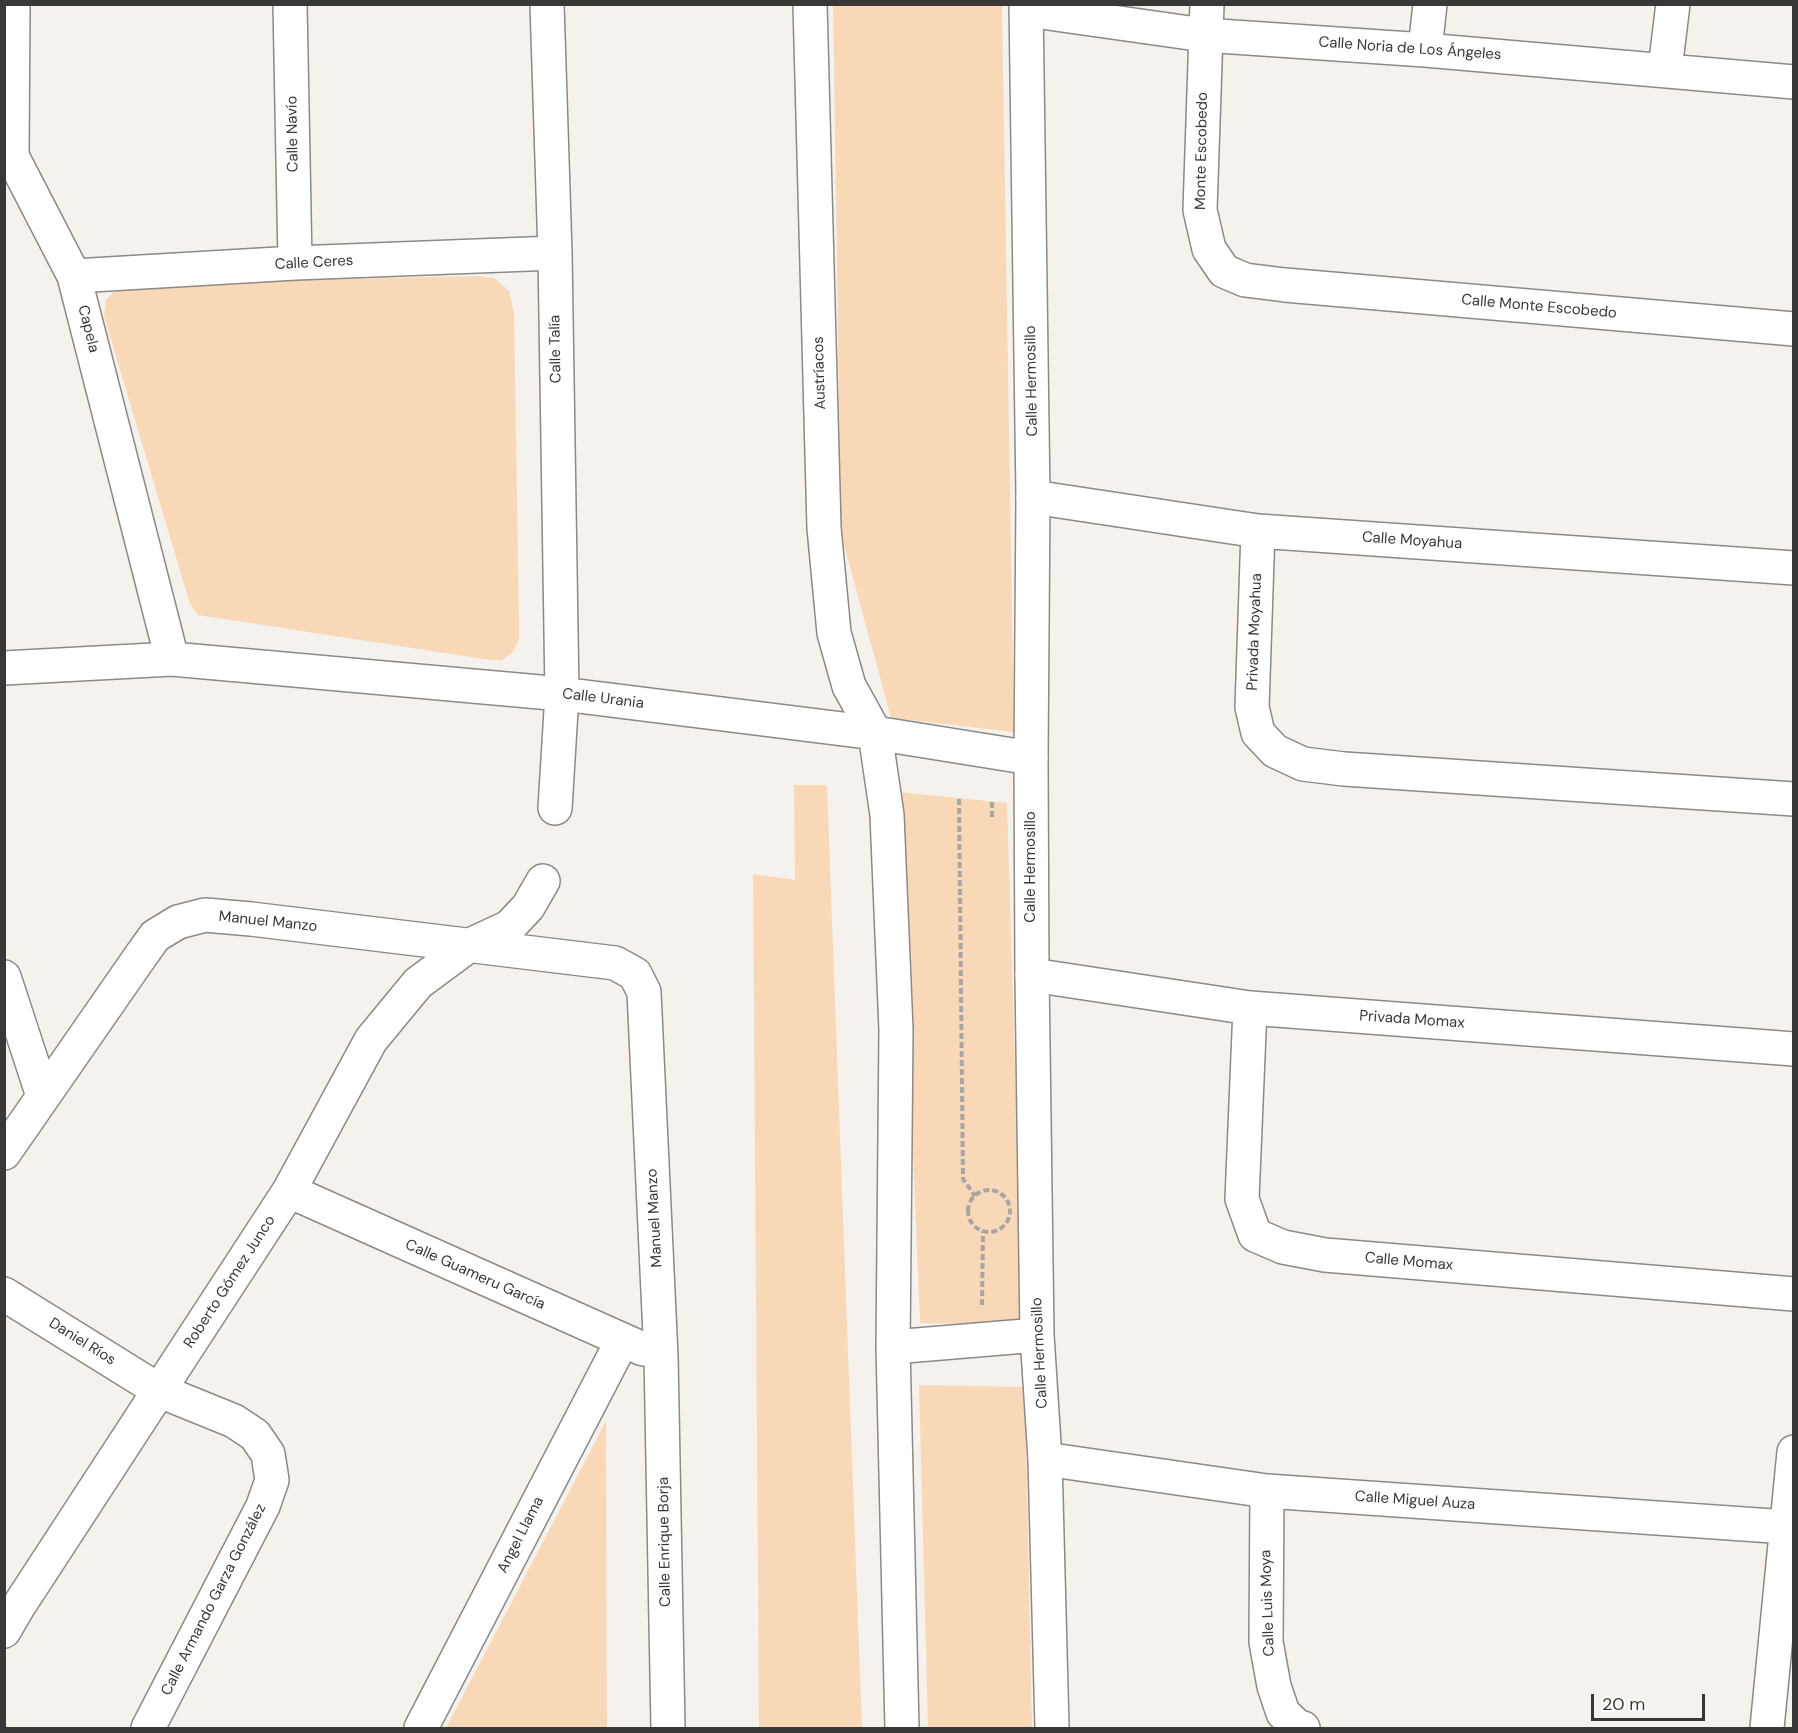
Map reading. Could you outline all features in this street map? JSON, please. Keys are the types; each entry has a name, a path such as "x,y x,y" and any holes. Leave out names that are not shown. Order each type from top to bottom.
{"street":[{"name":"Capela","path":"13,4 8,150 74,276 172,659"},
{"name":"Calle Navío","path":"290,4 296,263"},
{"name":"Calle Talía","path":"547,4 555,253 562,694 555,808"},
{"name":"Austríacos","path":"810,4 824,528 834,633 849,686 874,733"},
{"path":"1425,50 1430,4"},
{"path":"1665,69 1673,4"},
{"name":"Calle Noria de Los Ángeles","path":"1026,7 1205,20 1425,50 1665,69 1794,82"},
{"name":"Calle Hermosillo","path":"1026,7 1033,497 1032,975 1037,1335 1045,1459 1052,1728"},
{"name":"Monte Escobedo","path":"1205,20 1200,210 1209,249 1224,271 1245,280 1285,285"},
{"name":"Calle Ceres","path":"74,276 296,263 555,253"},
{"name":"Calle Monte Escobedo","path":"1285,285 1794,329"},
{"name":"Calle Moyahua","path":"1033,497 1258,531 1794,568"},
{"name":"Privada Moyahua","path":"1258,531 1252,707 1258,733 1275,751 1303,764 1323,767 1794,799"},
{"name":"Calle Urania","path":"4,668 172,659 562,694 874,733 1031,758"},
{"path":"874,733 887,815 896,1030 893,1347 902,1728"},
{"name":"Roberto Gómez Junco","path":"9,1612 160,1391 289,1191 371,1040 418,983 468,946 509,927 528,907 543,881"},
{"name":"Manuel Manzo","path":"4,1153 155,936 178,922 205,915 251,919 615,963 635,974 644,992 661,1356"},
{"name":"Privada Momax","path":"1032,975 1250,1008 1794,1049"},
{"path":"4,976 43,1096"},
{"name":"Calle Momax","path":"1250,1008 1242,1199 1255,1235 1283,1247 1325,1255 1794,1294"},
{"name":"Calle Guameru García","path":"289,1191 622,1341 661,1356"},
{"name":"Daniel Ríos","path":"4,1294 160,1391"},
{"path":"893,1347 1037,1335"},
{"name":"Angel Llama","path":"421,1728 622,1341"},
{"name":"Calle Enrique Borja","path":"661,1356 668,1728"},
{"name":"Calle Armando Garza González","path":"148,1728 263,1506 272,1480 268,1454 255,1435 234,1421 160,1391"},
{"path":"1767,1728 1794,1452"},
{"name":"Calle Miguel Auza","path":"1045,1459 1267,1491 1787,1527"},
{"name":"Calle Luis Moya","path":"1267,1491 1266,1642 1274,1686 1293,1720"}],"path":[{"path":"959,799 963,1179 975,1196"},
{"path":"992,1190 1007,1202 1008,1218 1000,1229 994,1232 983,1231 973,1225 969,1218 969,1206 975,1196 992,1190"},
{"path":"982,1312 983,1231"}],"shaded area":[{"path":"833,5 1002,5 1014,732 891,718 841,534"},
{"path":"477,276 494,278 509,291 514,313 519,639 512,653 502,660 490,660 198,615 190,604 104,316 106,300 118,287 134,284"},
{"path":"794,785 827,785 862,1728 759,1728 753,874 795,880"},
{"path":"898,792 1007,803 1023,1325 920,1323"},
{"path":"919,1385 1025,1387 1032,1728 928,1728"},
{"path":"606,1421 607,1728 446,1728"}]}
